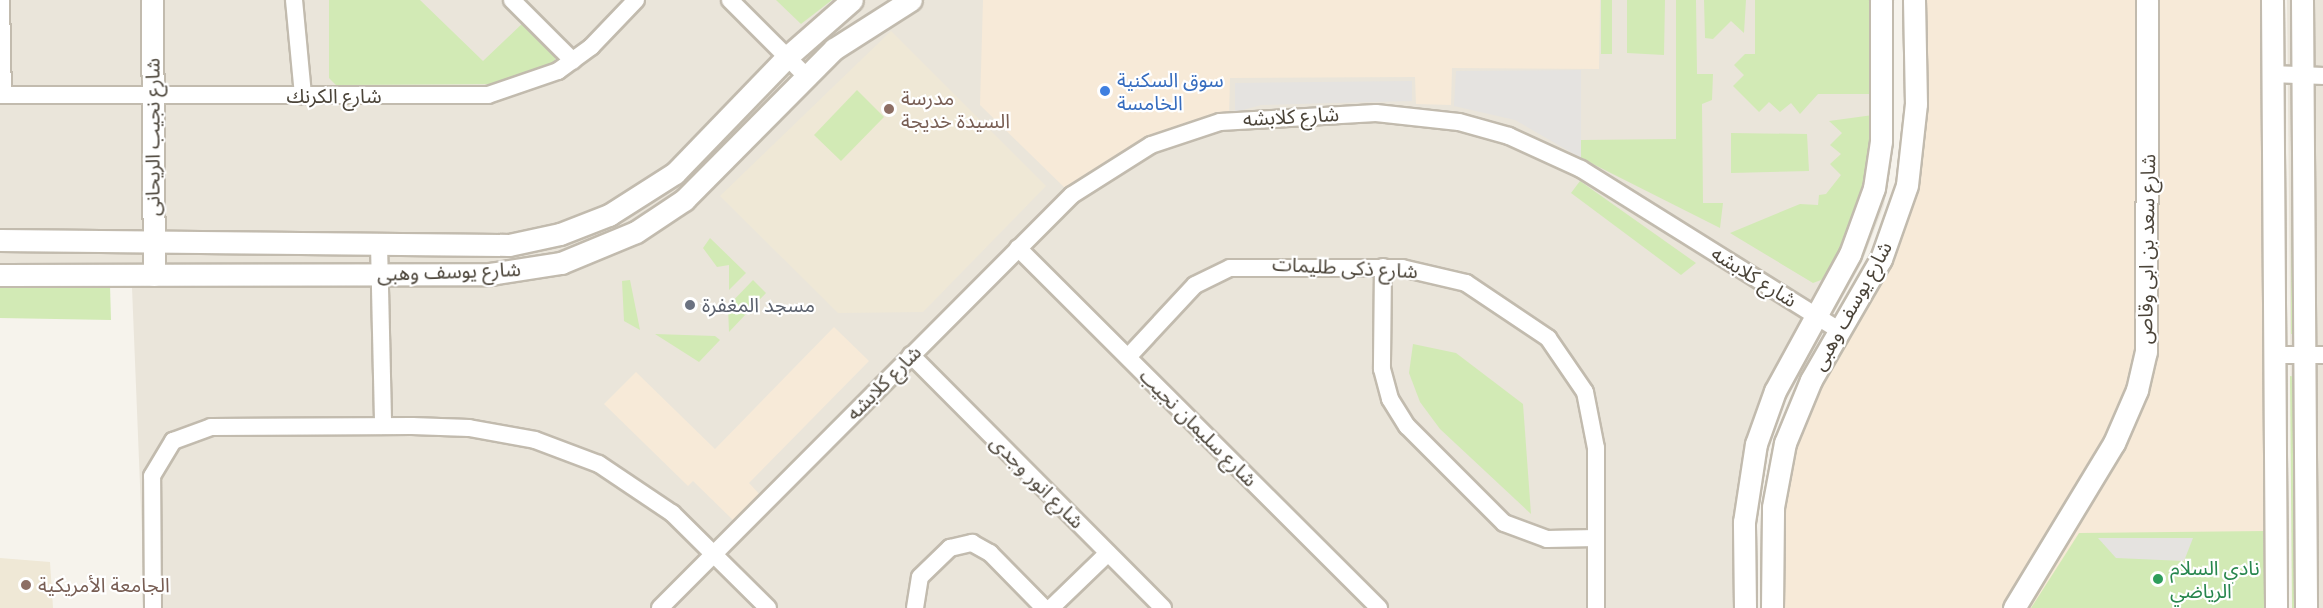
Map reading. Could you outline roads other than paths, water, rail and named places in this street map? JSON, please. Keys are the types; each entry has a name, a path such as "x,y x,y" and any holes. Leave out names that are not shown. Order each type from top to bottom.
{"street":[{"path":"0,0 2,95"},
{"name":"شارع نجيب الريحانى","path":"152,0 154,275"},
{"path":"294,0 303,96"},
{"path":"512,0 573,61"},
{"name":"شارع الكرنك","path":"2,95 488,95 541,80 573,61 636,0"},
{"path":"730,0 807,77"},
{"name":"شارع يوسف وهبى","path":"0,240 509,245 560,234 609,215 695,156 787,57 852,0"},
{"name":"شارع يوسف وهبى","path":"0,275 514,272 611,245 684,200 854,33 911,0"},
{"name":"شارع يوسف وهبى","path":"1745,608 1745,513 1756,444 1775,392 1860,233 1874,188 1881,141 1881,0"},
{"name":"شارع يوسف وهبى","path":"1772,608 1772,518 1780,464 1801,400 1881,259 1907,185 1915,123 1914,0"},
{"name":"شارع سعد بن ابى وقاص","path":"2014,608 2114,443 2137,390 2150,312 2147,0"},
{"path":"2272,0 2276,608"},
{"path":"2302,0 2313,76 2314,355 2306,608"},
{"path":"2272,74 2313,76"},
{"name":"شارع كلابشه","path":"660,608 1018,248 1091,180 1173,136 1268,115 1409,115 1485,128 1558,156 1840,331"},
{"path":"379,244 383,426"},
{"name":"شارع سليمان نجيب","path":"1018,248 1378,608"},
{"name":"شارع ذكى طليمات","path":"1128,357 1195,285 1217,272 1258,264 1383,267 1437,273 1466,283 1559,349 1585,392 1594,429 1596,608"},
{"path":"1383,267 1382,369 1390,399 1407,426 1504,523 1546,539 1596,538"},
{"name":"شارع انور وجدى","path":"911,355 1163,608"},
{"path":"2274,355 2314,355"},
{"path":"153,608 152,476 173,441 211,427 383,426 469,428 535,440 578,455 655,499 768,608"},
{"path":"915,608 920,577 950,548 972,543 990,553 1044,608"},
{"path":"1051,608 1108,553"}],"place":[{"name":"سوق السكنية الخامسة","path":"1105,91"},
{"name":"مدرسة السيدة خديجة","path":"889,109"},
{"name":"مسجد المغفرة","path":"690,305"},
{"name":"نادي السلام الرياضي","path":"2158,579"},
{"name":"الجامعة الأمريكية","path":"26,585"}]}
